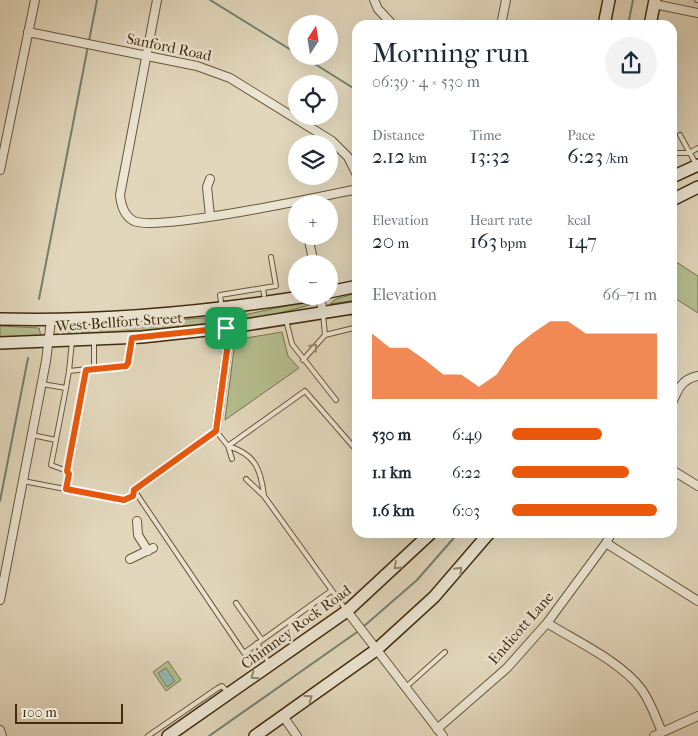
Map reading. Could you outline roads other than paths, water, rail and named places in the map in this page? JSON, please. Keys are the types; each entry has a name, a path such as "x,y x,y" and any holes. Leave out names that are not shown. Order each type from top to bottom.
{"main road":[{"path":"605,20 609,0"},
{"path":"651,20 654,2"},
{"path":"677,169 696,167"},
{"path":"677,175 696,167"},
{"path":"677,198 698,187"},
{"path":"338,290 352,287"},
{"name":"West Bellfort Street","path":"0,319 108,319 288,298"},
{"name":"West Bellfort Street","path":"0,343 49,343 132,338 286,320 352,308"},
{"name":"Chimney Rock Road","path":"168,736 270,665 350,616 424,538"},
{"path":"255,736 434,597 485,538"}],"street":[{"path":"0,170 35,0"},
{"path":"157,0 148,56 120,195 122,206 134,220 154,222 288,204"},
{"path":"374,0 378,9 388,20"},
{"path":"502,20 506,0"},
{"path":"654,2 698,13"},
{"name":"Sanford Road","path":"28,32 197,66 230,78 332,141 348,157 352,165"},
{"path":"210,179 207,187 210,216"},
{"path":"332,195 352,190"},
{"path":"216,431 227,350 222,305"},
{"path":"322,305 323,313"},
{"path":"0,600 42,384 51,320"},
{"path":"677,392 685,380 697,376"},
{"path":"677,473 698,486"},
{"path":"130,560 150,549 138,535 137,521"},
{"name":"Endicott Lane","path":"438,729 507,668 547,623 609,538"},
{"path":"606,544 698,601"},
{"path":"350,616 443,736"},
{"path":"547,623 632,678 648,701 662,732"},
{"path":"283,716 297,736"},
{"path":"654,736 698,716"},
{"path":"0,730 2,736"}],"lane":[{"path":"680,135 696,167"},
{"path":"677,153 689,153 698,148"},
{"path":"222,305 220,295 276,286 271,258"},
{"path":"263,288 264,295"},
{"path":"323,313 325,335"},
{"path":"286,320 292,344 336,400"},
{"path":"303,360 325,335 352,329"},
{"path":"69,371 126,366 132,338"},
{"path":"94,340 94,369"},
{"path":"67,471 51,466 69,371 72,342"},
{"path":"66,489 69,474 67,471 86,370"},
{"path":"42,384 66,388"},
{"path":"228,446 306,391 352,445"},
{"path":"23,481 124,500 133,496 134,490 216,431 228,446 232,459"},
{"path":"32,436 56,440"},
{"path":"228,446 248,454 261,474 264,496"},
{"path":"246,479 264,496 350,616"},
{"path":"134,490 244,653 332,591"},
{"path":"236,603 262,640"},
{"path":"257,643 270,665"},
{"path":"406,687 445,652"},
{"path":"148,736 218,688 222,686 229,693"}],"water":[{"path":"166,668 175,681 167,687 158,673"}],"waterway":[{"path":"89,41 97,0"},
{"path":"210,0 288,48"},
{"path":"629,20 633,0"},
{"path":"39,299 88,46"},
{"path":"316,65 352,87"},
{"path":"0,501 28,358"},
{"path":"363,627 417,580 454,538"},
{"path":"209,736 360,630"}]}
